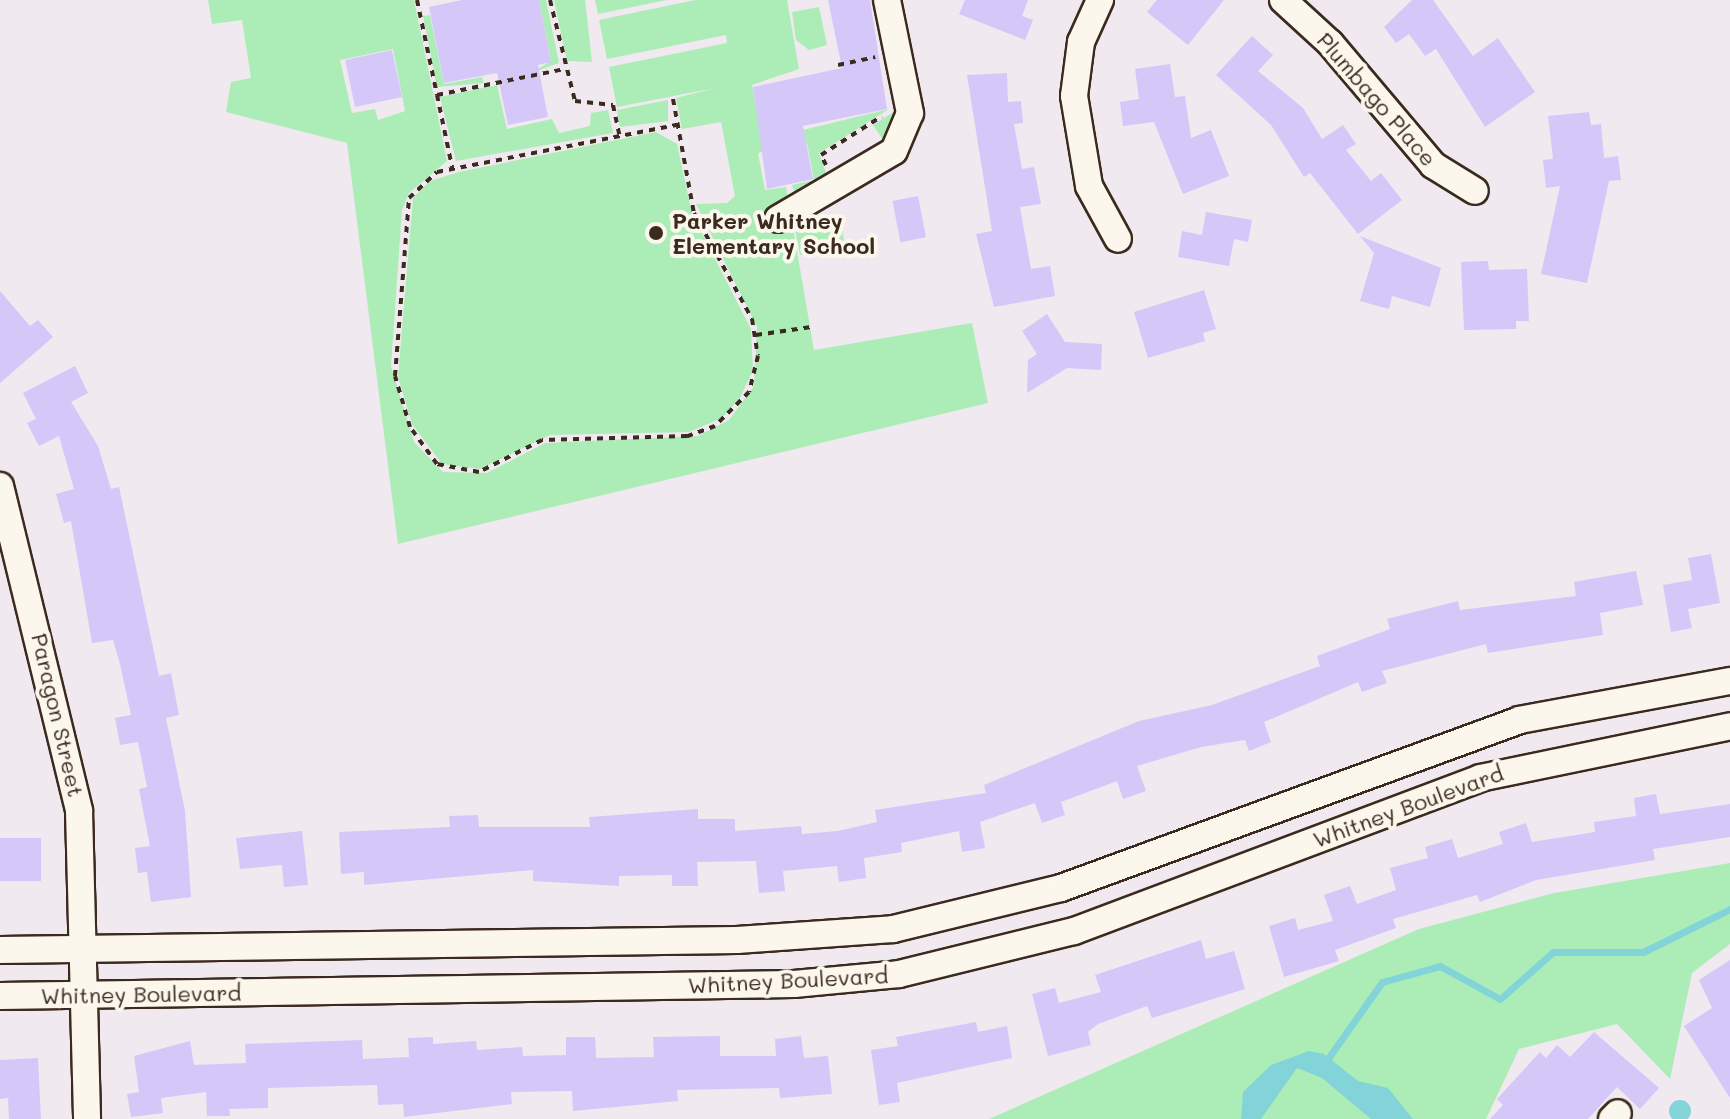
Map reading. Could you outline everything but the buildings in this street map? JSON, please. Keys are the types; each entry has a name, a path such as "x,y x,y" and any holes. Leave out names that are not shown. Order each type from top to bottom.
{"street":[{"path":"778,219 894,151 910,113 887,0"},
{"path":"1100,0 1081,42 1074,96 1089,186 1118,239"},
{"name":"Plumbago Place","path":"1283,0 1330,43 1433,165 1475,191"},
{"name":"Paragon Street","path":"0,486 69,753 84,861 87,1119"},
{"name":"Whitney Boulevard","path":"0,950 737,940 893,929 1061,888 1519,720 1730,681"},
{"name":"Whitney Boulevard","path":"0,996 794,984 899,974 1074,931 1480,778 1730,726"}],"path":[{"path":"417,0 452,168"},
{"path":"550,0 575,101 613,105 619,134"},
{"path":"838,65 881,56 883,70"},
{"path":"437,95 565,69"},
{"path":"673,99 694,213 756,335 749,392 704,431 542,440 479,472 437,464 405,413 394,340 409,198 452,168 677,125"},
{"path":"836,185 821,155 892,110"},
{"path":"756,335 811,327"}],"green space":[{"path":"208,0 414,0 447,161 409,193 402,210 391,366 414,442 443,472 487,473 545,443 698,436 729,420 754,386 757,327 696,204 727,203 735,196 721,122 682,129 676,98 715,88 617,107 609,67 727,43 726,35 607,59 599,20 695,0 787,0 799,69 752,85 762,140 889,109 819,153 828,179 797,198 792,185 814,180 807,143 758,153 765,190 786,187 814,350 972,323 988,403 398,544 347,143 226,112 231,82 251,78 242,20 212,24","holes":["393,49 405,111 378,120 375,109 352,113 340,60"]},
{"path":"539,0 546,0 559,63 531,73 551,61"},
{"path":"554,0 585,0 592,62 567,61"},
{"path":"595,0 667,0 598,14"},
{"path":"871,0 897,111 883,140 873,125 895,111"},
{"path":"819,7 827,45 809,50 796,40 792,12"},
{"path":"430,15 444,84 482,77 484,83 437,87 423,16"},
{"path":"497,85 507,129 552,119 559,133 590,126 591,113 608,110 613,133 456,161 440,97"},
{"path":"668,100 668,121 620,127 617,110"},
{"path":"656,132 677,144 692,214 751,329 753,370 740,398 722,418 689,432 550,435 480,469 442,464 412,424 398,377 413,198 430,181 459,172"},
{"path":"808,216 816,231 840,220 846,250 800,255 793,218"},
{"path":"1730,863 1730,944 1692,973 1670,1079 1617,1024 1519,1049 1486,1119 989,1119 1419,929 1554,893"}],"water":[{"path":"1309,1051 1324,1054 1358,1081 1388,1088 1413,1119 1371,1119 1322,1078 1297,1068 1261,1119 1241,1119 1243,1092 1271,1065"},
{"path":"1680,1100 1688,1103 1691,1111 1688,1119 1680,1122 1672,1119 1669,1111 1672,1103"}],"waterway":[{"path":"1324,1064 1382,982 1440,966 1500,999 1553,952 1643,952 1730,909"}],"place":[{"name":"Parker Whitney Elementary School","path":"656,233"}]}
